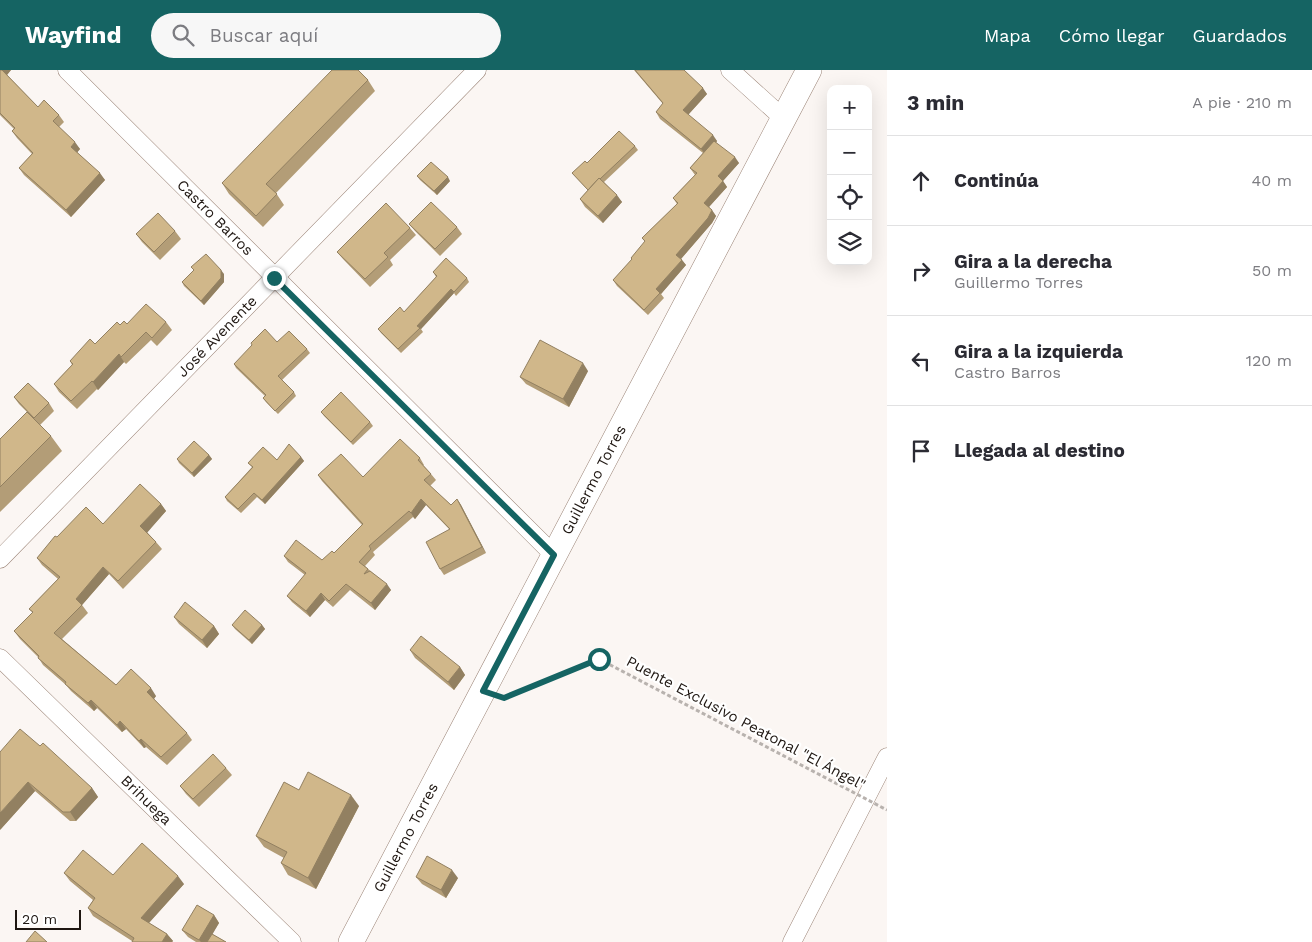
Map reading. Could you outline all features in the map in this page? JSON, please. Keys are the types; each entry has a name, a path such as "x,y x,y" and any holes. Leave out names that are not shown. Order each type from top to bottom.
{"main road":[{"name":"Guillermo Torres","path":"351,942 809,70"}],"street":[{"name":"Castro Barros","path":"67,70 554,555"},
{"name":"José Avenente","path":"0,559 477,70"},
{"path":"730,70 783,118"},
{"name":"Brihuega","path":"0,658 292,942"},
{"path":"792,942 887,757"}],"path":[{"name":"Puente Exclusivo Peatonal \"El Ángel\"","path":"483,691 504,698 599,659 887,810"}],"building":[{"path":"0,70 38,107 44,100 59,115 53,121 75,142 71,147 100,173 66,210 19,168 33,153 12,131 15,128 0,113"},
{"path":"332,70 358,70 368,80 266,184 277,194 256,216 222,183"},
{"path":"635,70 684,70 703,88 683,110 713,135 701,149 656,112 663,103"},
{"path":"619,131 635,146 588,190 572,173 585,161 587,163"},
{"path":"714,141 735,157 718,176 723,181 704,203 712,210 708,218 676,255 682,260 656,289 660,293 644,310 613,280 645,241 642,238 678,203 673,198 697,173 690,168"},
{"path":"431,162 448,177 434,191 417,176"},
{"path":"599,178 617,195 598,216 580,199"},
{"path":"431,202 457,227 435,249 409,224"},
{"path":"386,203 410,228 384,253 388,257 365,279 337,252"},
{"path":"158,213 175,231 154,252 136,234"},
{"path":"206,254 221,270 221,278 201,301 182,282 194,270 191,267"},
{"path":"446,258 467,278 454,292 451,289 417,326 420,328 398,349 378,329 400,307 404,312 437,276 433,272"},
{"path":"146,304 166,322 152,338 146,332 121,357 119,354 93,382 71,401 54,384 73,364 70,361 90,339 95,344 117,322 120,325 124,321 127,324"},
{"path":"265,329 277,342 289,331 307,349 278,376 294,392 275,411 263,398 266,395 234,364"},
{"path":"540,340 583,363 563,399 520,377"},
{"path":"28,383 49,403 34,418 14,397"},
{"path":"341,392 370,422 351,442 321,412"},
{"path":"27,412 51,436 0,487 0,439"},
{"path":"400,439 420,458 418,460 431,474 424,480 451,505 457,499 482,547 440,569 426,542 450,529 421,499 411,513 409,511 369,546 371,549 359,562 368,569 364,574 370,571 387,584 371,603 346,584 329,601 321,593 306,611 287,596 306,573 284,556 296,540 322,560 332,551 334,553 363,524 318,475 341,454 363,477"},
{"path":"194,441 209,455 192,473 177,459"},
{"path":"289,444 301,457 262,500 254,493 238,509 225,497 253,467 248,463 263,447 277,460"},
{"path":"140,484 161,504 140,526 156,542 118,581 103,567 76,599 82,605 54,633 116,685 131,669 151,688 147,692 187,733 161,757 141,739 139,741 120,721 117,725 91,700 88,703 65,684 66,682 38,658 39,656 14,631 33,612 29,609 60,577 37,558 55,536 57,537 86,507 103,524"},
{"path":"185,602 214,626 202,640 174,617"},
{"path":"245,610 262,625 249,640 232,625"},
{"path":"421,636 460,667 448,682 410,650"},
{"path":"20,729 40,746 43,743 92,788 70,812 63,812 28,782 0,813 0,752"},
{"path":"213,754 226,768 193,799 180,786"},
{"path":"308,772 351,795 308,878 281,863 287,852 256,836 284,782 299,790"},
{"path":"142,843 178,876 141,918 167,934 162,942 132,942 134,938 88,908 95,898 64,873 83,850 113,875"},
{"path":"427,856 452,870 441,890 416,877"},
{"path":"197,905 214,915 199,940 182,930"},
{"path":"35,931 47,942 26,942"},
{"path":"212,934 226,942 207,942"}],"route":[{"path":"274,278 554,555 483,691 504,698 599,659"}]}
